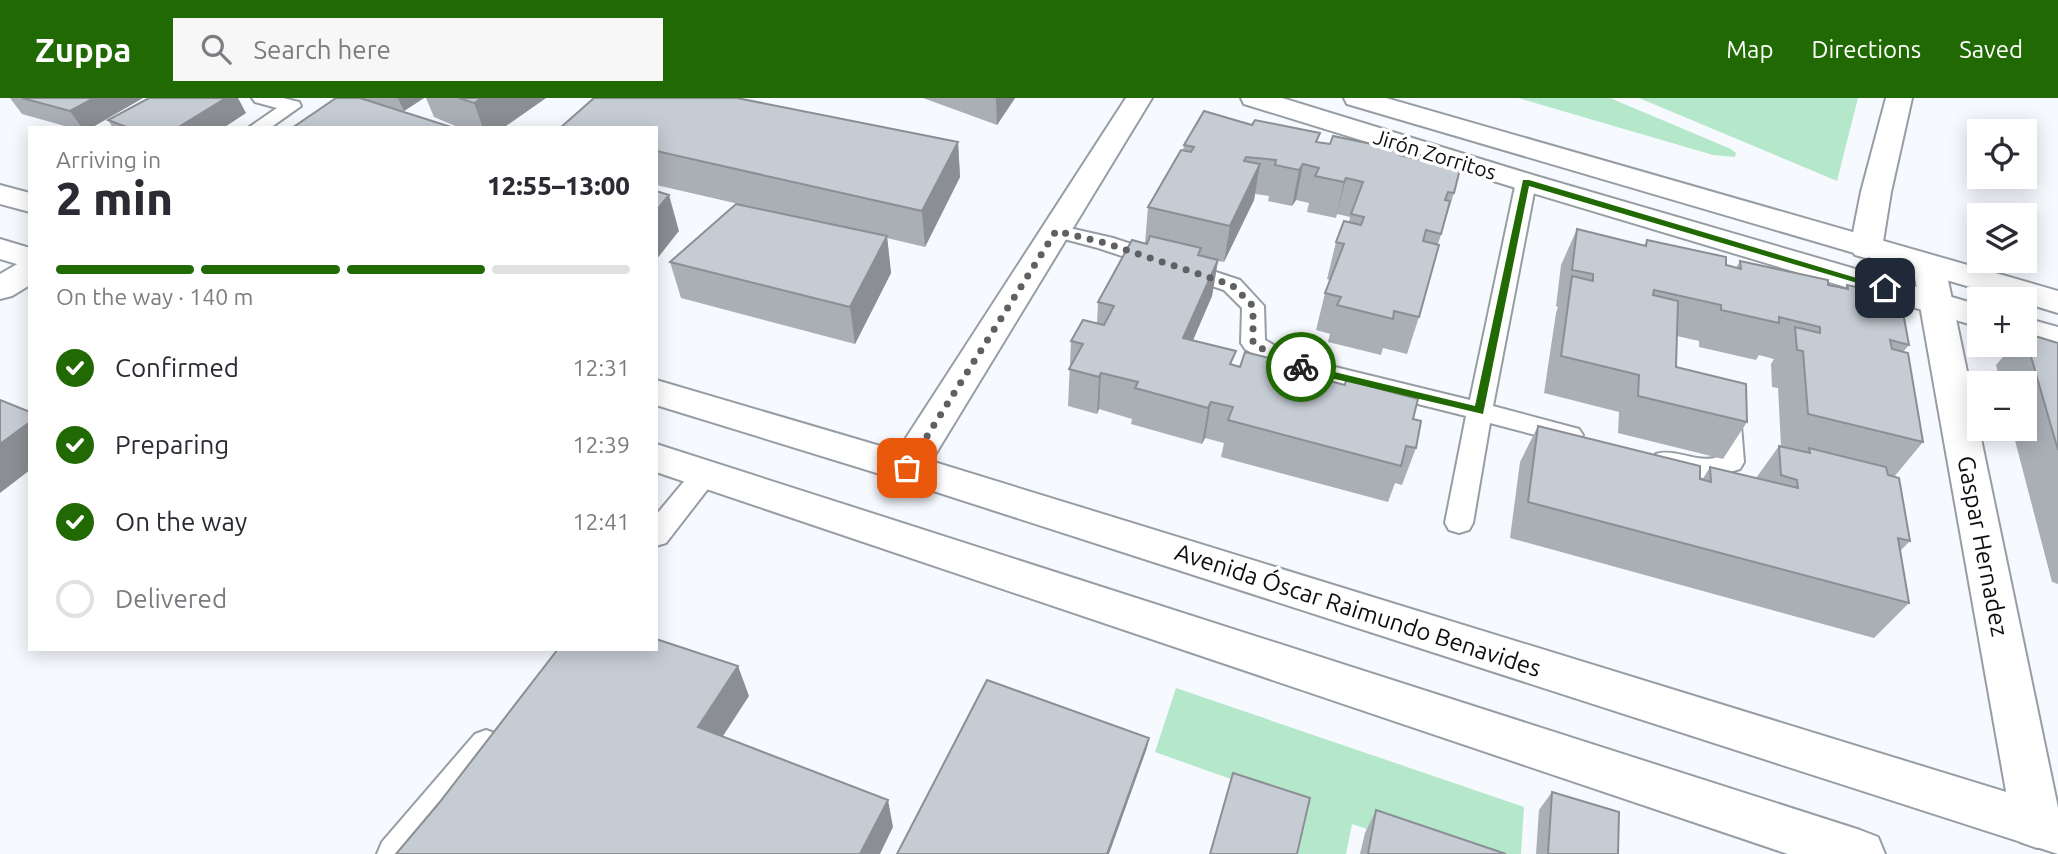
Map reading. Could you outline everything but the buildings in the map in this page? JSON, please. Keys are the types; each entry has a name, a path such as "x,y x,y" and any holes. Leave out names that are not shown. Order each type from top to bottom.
{"main road":[{"path":"907,468 1139,98"},
{"name":"Jirón Zorritos","path":"1254,98 1526,182 1932,284 2058,302"},
{"name":"Jirón Zorritos","path":"1356,98 1866,247 1932,284 1967,308"},
{"path":"1866,247 1876,192 1899,98"},
{"path":"0,194 28,202"},
{"path":"0,249 28,257"},
{"path":"0,289 28,271"},
{"name":"Gaspar Hernadez","path":"1932,284 2048,829"},
{"path":"2037,333 2058,339"},
{"name":"Avenida Óscar Raimundo Benavides","path":"658,393 907,468 2048,829"},
{"path":"658,459 1860,854"}],"lane":[{"path":"260,126 292,106 261,98"},
{"path":"1459,523 1526,182"},
{"path":"1056,231 1105,243 1232,285 1253,306 1253,343 1286,363 1594,442"},
{"path":"1645,456 1696,469 1722,469 1731,462 1727,394"},
{"path":"658,533 705,474"},
{"path":"394,854 505,722"}],"green space":[{"path":"1518,98 1610,98 1731,149 1736,153 1735,157 1713,155"},
{"path":"1639,98 1858,98 1837,181"},
{"path":"1176,688 1524,807 1521,854 1439,854 1352,824 1346,854 1298,854 1309,807 1155,752"}],"way so far":[{"path":"907,468 1056,231 1105,243 1232,285 1253,306 1253,343 1286,363 1301,367"}],"route":[{"path":"1301,367 1480,411 1526,182 1885,288"}]}
